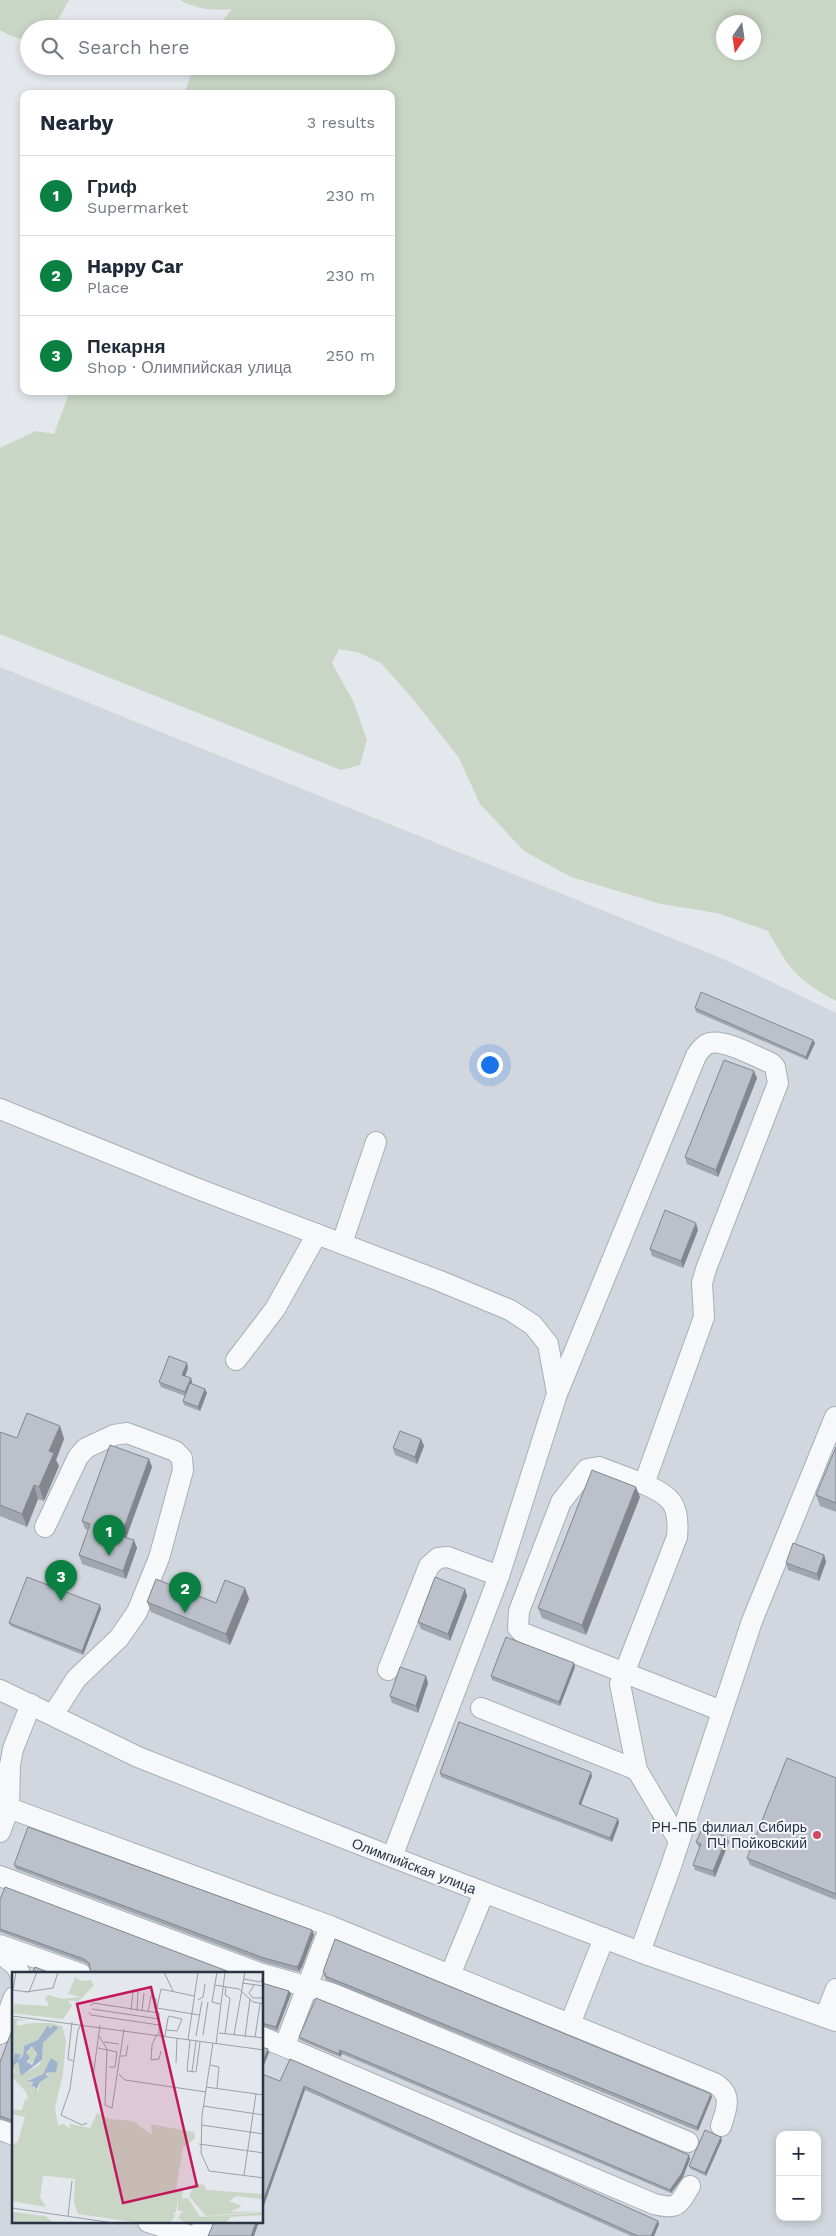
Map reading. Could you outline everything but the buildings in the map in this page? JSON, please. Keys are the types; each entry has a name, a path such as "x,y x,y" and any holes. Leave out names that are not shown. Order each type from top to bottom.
{"street":[{"path":"392,1857 499,1576 557,1394 696,1056 702,1047 714,1042 724,1044 771,1063 778,1075 776,1092 706,1269 702,1283 704,1317 644,1484"},
{"path":"0,1109 193,1187 440,1281 524,1318 533,1325 548,1344 557,1394"},
{"path":"342,1243 376,1142"},
{"path":"236,1360 275,1309 317,1234"},
{"path":"640,1952 679,1842 752,1621 836,1417"},
{"path":"46,1527 78,1457 93,1445 114,1435 127,1433 175,1451 182,1458 183,1470 159,1558 137,1612 119,1638 67,1691 53,1715"},
{"path":"679,1842 637,1770 621,1697 620,1684 622,1672 677,1537 677,1511 663,1492 600,1467 587,1469 561,1502 517,1619 518,1628 523,1634 622,1672 722,1711"},
{"path":"388,1670 429,1566 438,1558 448,1557 499,1576"},
{"name":"Олимпийская улица","path":"0,1690 138,1757 640,1952 830,2019"},
{"path":"0,1832 9,1808 10,1765 16,1742 31,1704"},
{"path":"481,1708 637,1770"},
{"path":"9,1808 330,1926 722,2088 728,2095 728,2104 721,2126"},
{"path":"0,1876 257,1972"},
{"path":"450,1975 484,1892"},
{"path":"330,1926 307,1986 269,2043 654,2204 667,2208 675,2207 682,2200 690,2186"},
{"path":"570,2024 604,1938"},
{"path":"0,1944 76,1972"},
{"path":"0,1953 16,1966 19,1972"},
{"path":"264,1975 334,1994 688,2142"},
{"path":"830,2019 836,1989"},
{"path":"0,2034 12,2002"},
{"path":"0,2130 12,2134"},
{"path":"154,2224 192,2236 199,2234 204,2224"}],"shaded area":[{"path":"0,667 726,960 836,1013 836,2236 0,2236"}],"green space":[{"path":"0,0 69,0 58,20 20,20 20,38 0,30"},
{"path":"180,0 836,0 836,1001 812,986 795,972 782,955 768,931 717,913 661,904 571,877 524,851 480,804 459,758 413,699 381,663 357,652 339,649 332,663 354,703 367,740 360,765 341,770 0,634 0,448 36,431 54,434 69,395 395,395 395,90 185,90 191,75 395,75 395,20 223,20 232,9 205,9"}],"place":[{"name":"Гриф","path":"109,1556"},
{"name":"Пекарня","path":"61,1601"},
{"name":"Happy Car","path":"185,1613"},
{"name":"РН-ПБ филиал Сибирь ПЧ Пойковский","path":"817,1835"}]}
